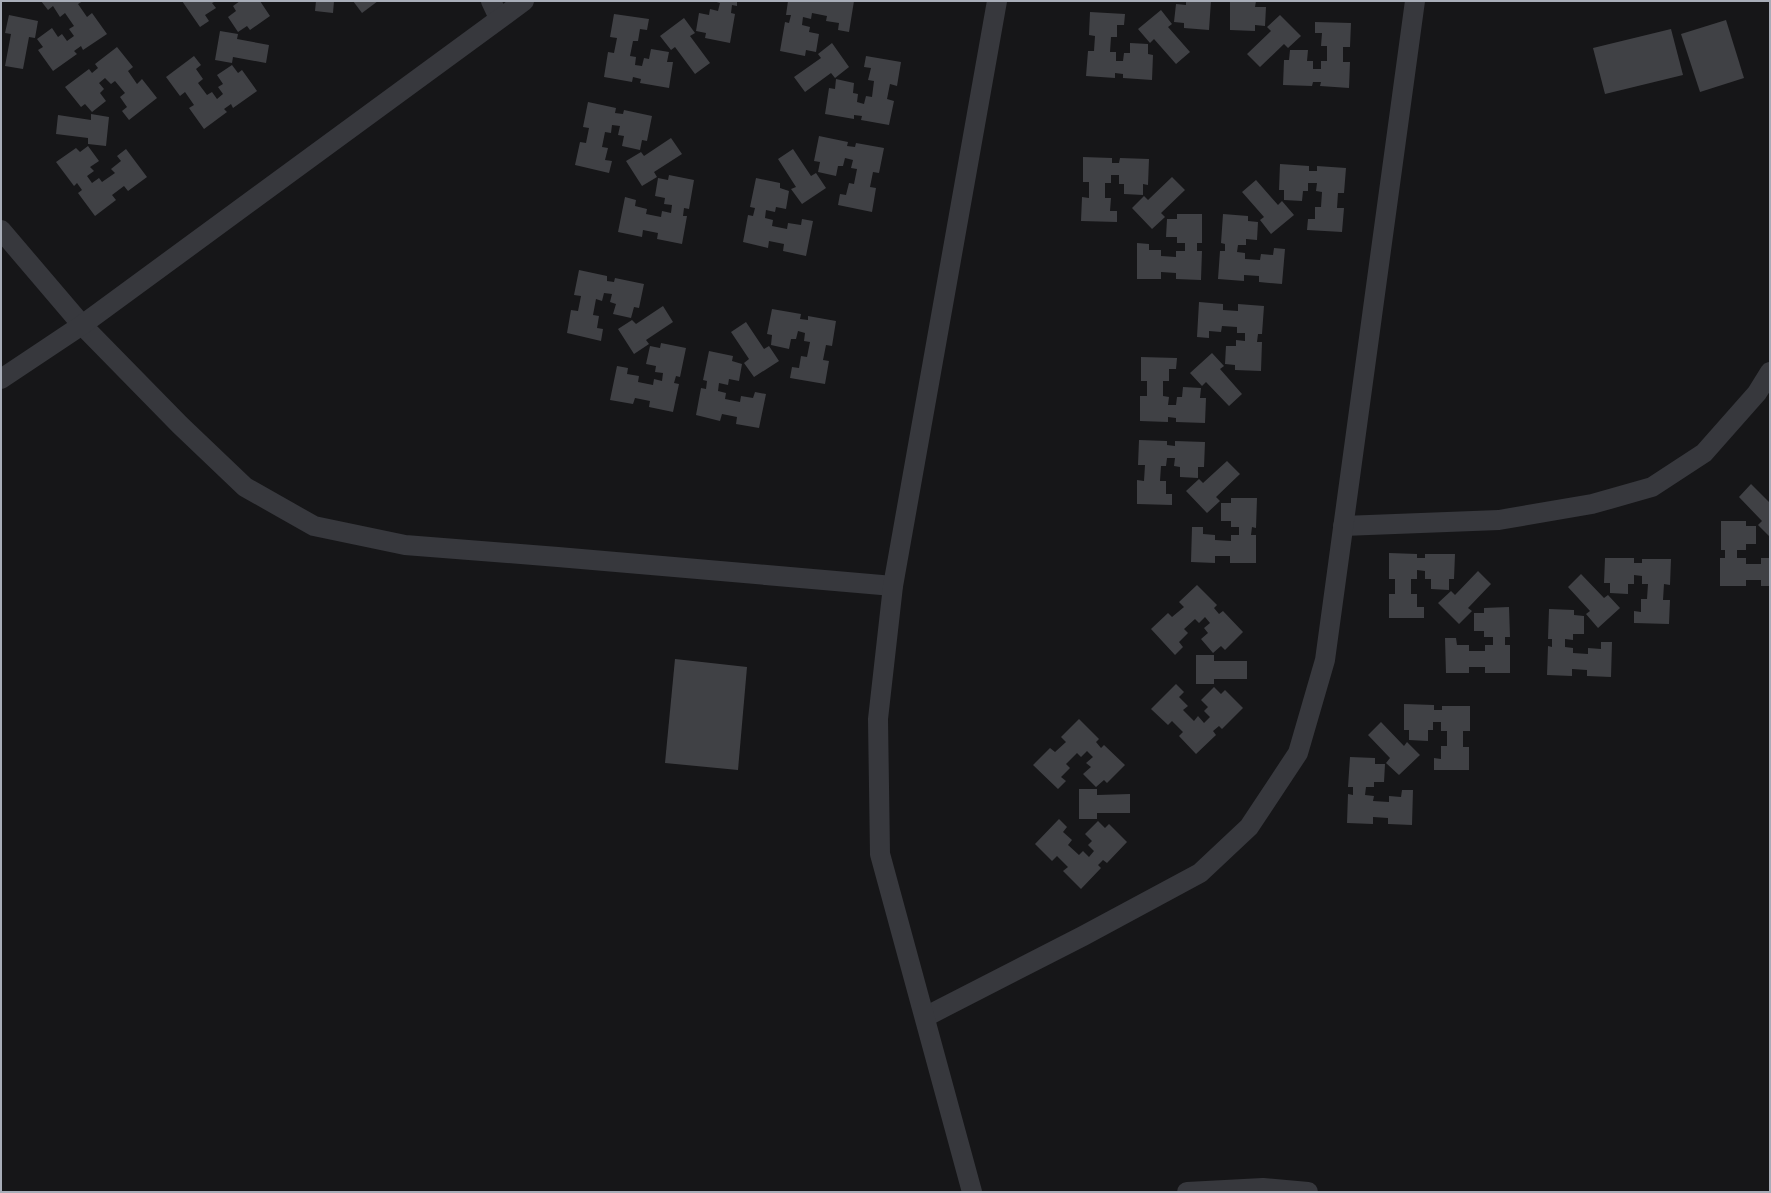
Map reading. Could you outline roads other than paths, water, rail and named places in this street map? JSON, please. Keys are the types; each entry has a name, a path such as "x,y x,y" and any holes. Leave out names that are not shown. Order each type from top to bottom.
{"street":[{"path":"1,379 82,326 495,10 524,1"},
{"path":"972,1192 880,854 878,719 893,586 997,1"},
{"path":"925,1017 1083,936 1200,873 1249,827 1298,754 1325,660 1415,1"},
{"path":"1,230 82,326 245,488 314,526 404,546 558,557 893,586"},
{"path":"1343,526 1499,520 1592,504 1652,487 1704,453 1757,393 1770,372"},
{"path":"1187,1192 1263,1188 1308,1192"}]}
